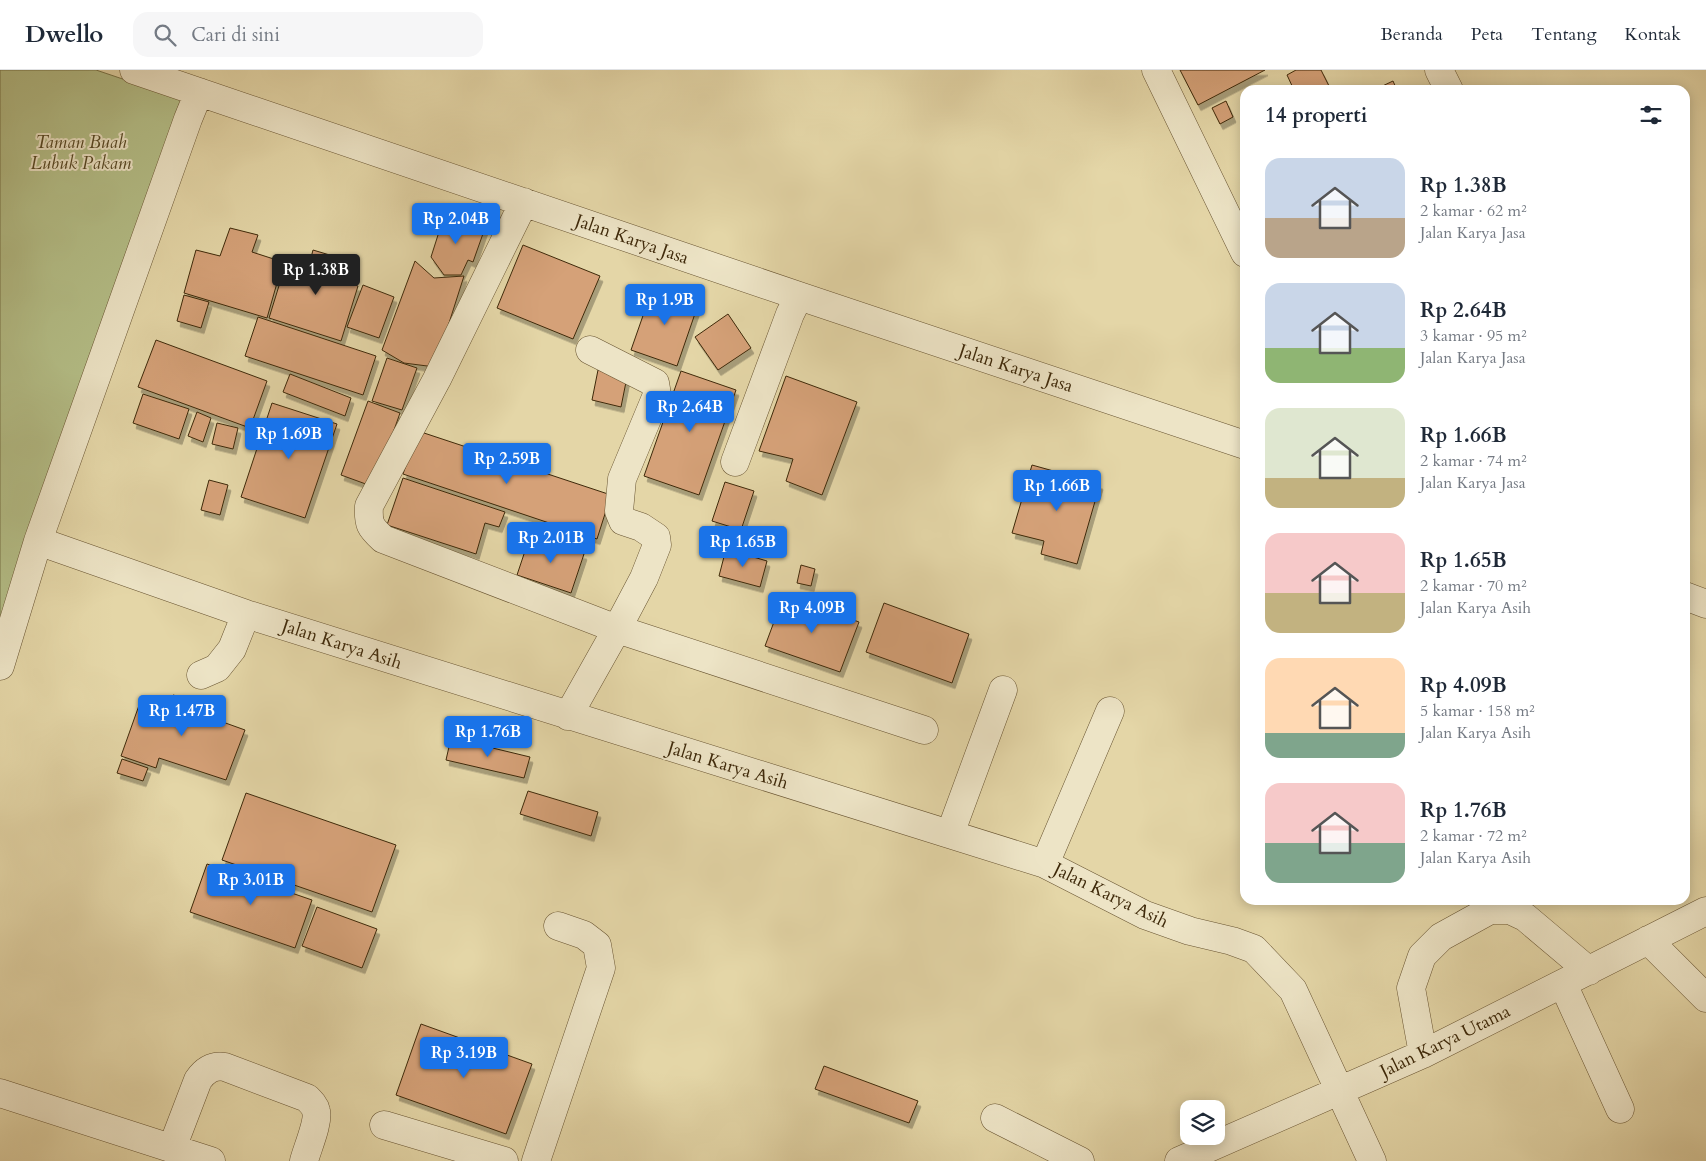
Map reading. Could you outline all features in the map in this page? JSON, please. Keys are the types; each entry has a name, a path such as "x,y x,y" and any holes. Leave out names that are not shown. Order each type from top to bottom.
{"street":[{"name":"Jalan Karya Jasa","path":"134,70 1240,443"},
{"path":"1156,70 1240,242"},
{"path":"1439,70 1446,85"},
{"path":"0,666 38,540 199,92"},
{"path":"524,202 437,379 369,506 368,521 374,530 383,539 617,629 924,730"},
{"path":"735,462 790,314 799,296"},
{"path":"568,716 644,578 657,545 656,537 641,527 623,521 618,511 622,480 657,395 655,383 590,350"},
{"name":"Jalan Karya Asih","path":"38,540 246,614 1045,864 1145,915 1190,931 1232,941 1254,949 1293,990 1372,1161"},
{"path":"1690,598 1706,604"},
{"path":"201,675 217,668 232,650 246,614"},
{"path":"950,834 1003,690"},
{"path":"1045,864 1110,711"},
{"path":"1423,1054 1411,988 1422,956 1441,937 1490,910 1507,905 1525,916 1590,971"},
{"name":"Jalan Karya Utama","path":"1179,1161 1423,1054 1706,911"},
{"path":"536,1161 601,968 597,945 584,935 558,926"},
{"path":"1648,940 1706,998"},
{"path":"1563,984 1620,1108"},
{"path":"164,1152 198,1080 203,1073 218,1066 226,1067 307,1098 316,1111 316,1118 304,1161"},
{"path":"0,1093 164,1152 211,1161"},
{"path":"995,1118 1080,1161"},
{"path":"384,1125 504,1161"}],"green space":[{"name":"Taman Buah Lubuk Pakam","path":"0,70 96,70 185,100 0,660"}],"building":[{"path":"1180,70 1265,70 1198,105"},
{"path":"1296,70 1321,70 1328,85 1292,85 1287,75"},
{"path":"1393,81 1395,85 1385,85"},
{"path":"1226,101 1233,117 1220,124 1212,108"},
{"path":"445,213 485,228 473,262 468,260 461,275 444,275 431,257"},
{"path":"230,228 258,235 252,252 283,262 267,318 184,293 196,250 220,256"},
{"path":"523,245 600,276 573,339 497,308"},
{"path":"313,250 353,262 345,282 358,286 341,341 269,318 286,263 308,269"},
{"path":"415,261 434,278 464,276 435,367 404,363 382,350"},
{"path":"363,285 394,297 379,338 347,327"},
{"path":"653,287 699,302 677,366 631,350"},
{"path":"184,295 209,302 201,328 177,321"},
{"path":"728,314 751,348 718,370 695,337"},
{"path":"258,317 376,356 363,395 245,356"},
{"path":"156,340 267,381 250,428 138,387"},
{"path":"387,358 417,368 402,410 372,401"},
{"path":"598,370 627,377 621,407 592,400"},
{"path":"681,371 736,390 699,495 644,476"},
{"path":"290,374 351,398 345,416 283,392"},
{"path":"786,376 857,402 822,495 786,481 793,459 759,451"},
{"path":"143,394 189,409 179,439 133,423"},
{"path":"368,401 400,413 374,487 341,475"},
{"path":"272,403 337,424 305,518 241,497"},
{"path":"197,412 211,418 203,442 188,436"},
{"path":"217,423 238,428 233,449 212,444"},
{"path":"418,431 611,495 597,539 403,474"},
{"path":"1032,465 1100,484 1077,564 1041,554 1044,541 1012,533"},
{"path":"403,478 505,512 499,527 485,523 476,554 387,525"},
{"path":"209,480 228,485 220,515 201,510"},
{"path":"725,482 754,491 741,530 712,521"},
{"path":"530,536 584,554 571,593 517,575"},
{"path":"726,549 767,561 760,587 719,576"},
{"path":"801,565 815,569 811,586 797,583"},
{"path":"784,595 859,622 840,672 765,646"},
{"path":"884,603 969,634 952,683 866,652"},
{"path":"173,695 210,705 206,716 245,730 226,780 159,758 156,768 121,756 142,697 170,705"},
{"path":"451,738 530,757 524,778 446,760"},
{"path":"122,759 148,768 143,781 117,773"},
{"path":"528,791 598,812 591,836 520,814"},
{"path":"246,793 396,845 372,912 222,860"},
{"path":"207,864 312,900 295,948 190,912"},
{"path":"317,907 377,929 362,968 302,946"},
{"path":"421,1024 532,1064 506,1134 396,1095"},
{"path":"824,1066 918,1101 909,1123 815,1089"}]}
